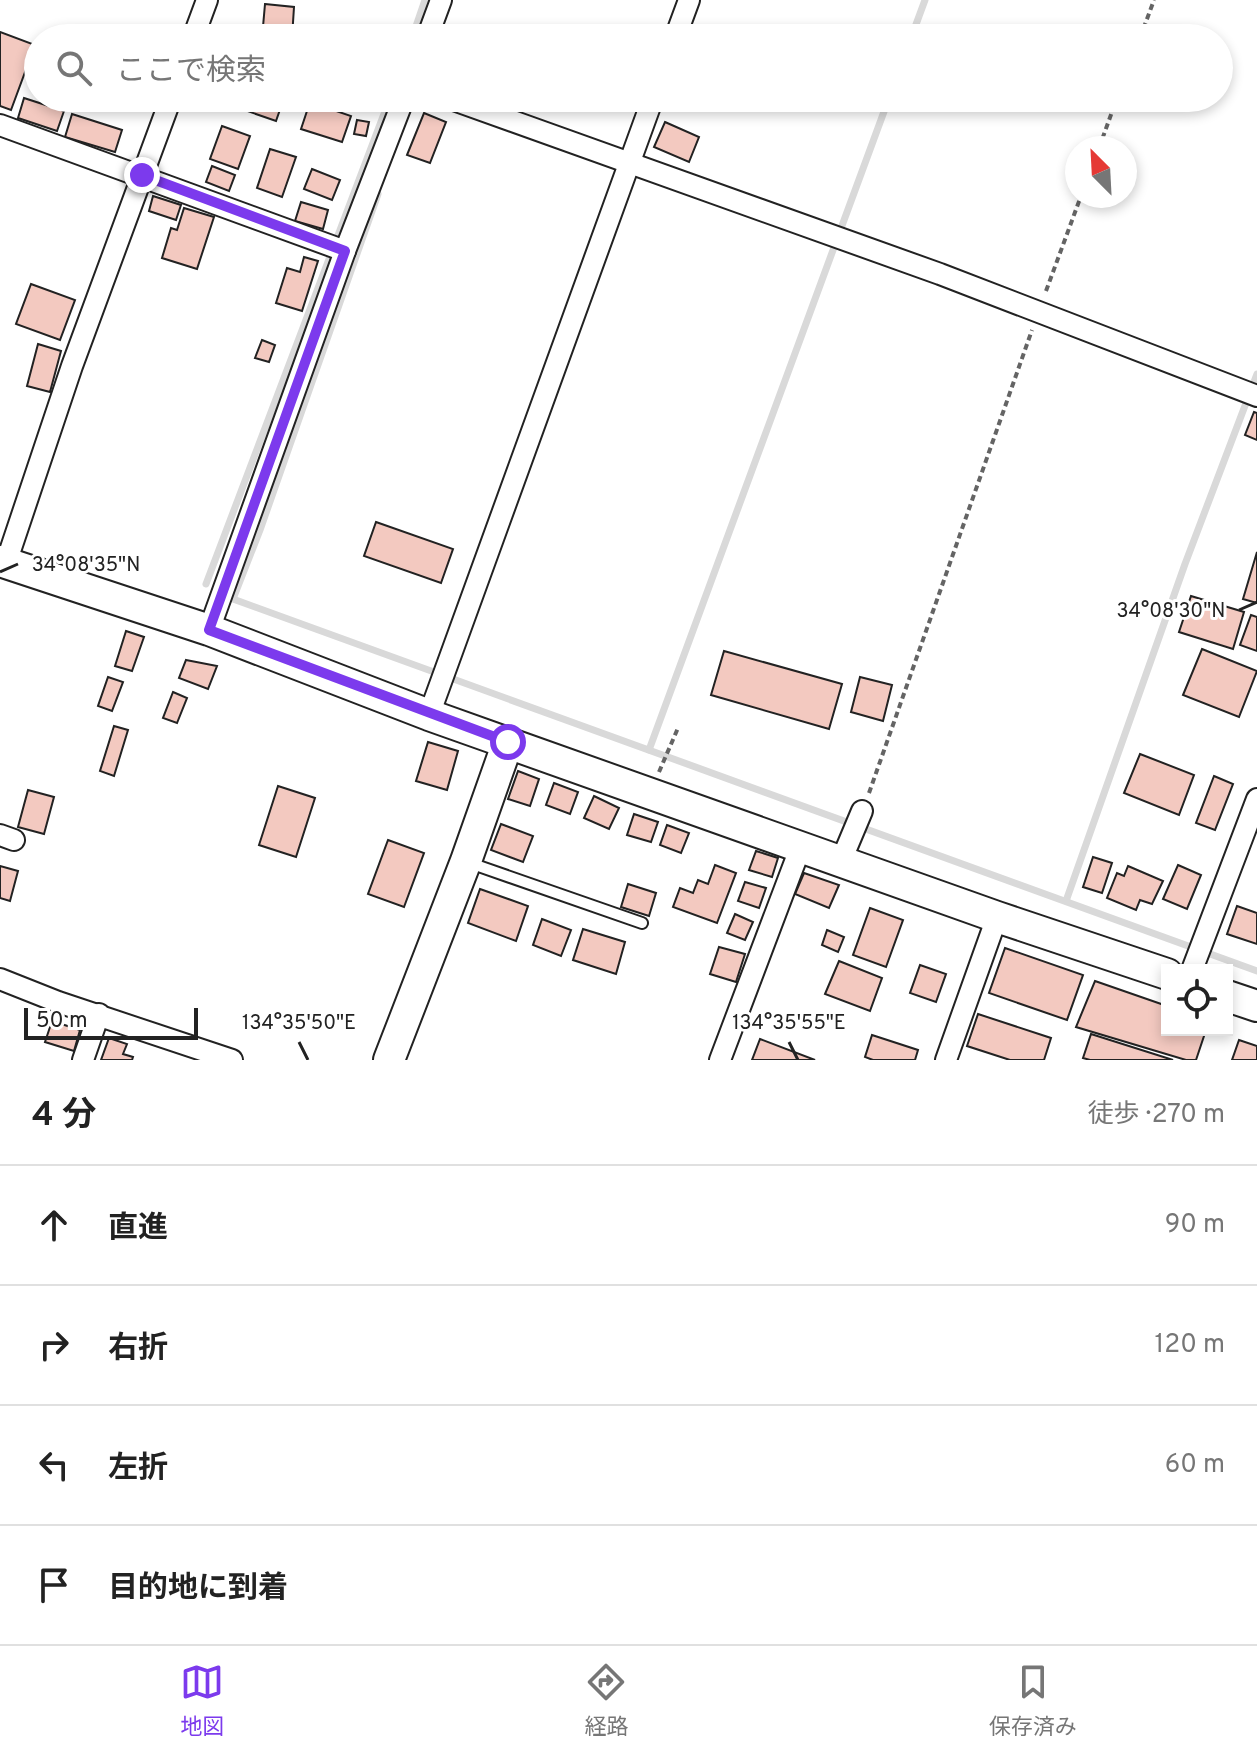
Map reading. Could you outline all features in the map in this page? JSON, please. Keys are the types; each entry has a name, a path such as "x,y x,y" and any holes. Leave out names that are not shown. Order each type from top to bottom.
{"street":[{"path":"198,24 207,0"},
{"path":"432,24 441,0"},
{"path":"680,24 689,0"},
{"path":"166,112 3,562 209,630 429,715 997,917 1161,972"},
{"path":"209,630 345,251 399,112"},
{"path":"486,112 1038,312 1257,396"},
{"path":"429,715 648,112"},
{"path":"0,125 345,251"},
{"path":"389,1060 508,742"},
{"path":"1195,961 1257,799"},
{"path":"841,861 862,811"},
{"path":"720,1060 801,846"},
{"path":"946,1060 997,917"},
{"path":"0,979 99,1014 185,1052 232,1060"},
{"path":"1233,998 1257,1006"},
{"path":"83,1060 99,1014"}],"lane":[{"path":"466,861 642,923"}],"path":[{"path":"1145,24 1154,0"},
{"path":"1103,136 1112,112"},
{"path":"862,811 1077,208"},
{"path":"657,778 678,728"}],"building":[{"path":"265,4 294,7 293,24 263,24"},
{"path":"0,32 24,41 24,75 11,110 0,106"},
{"path":"24,98 24,112 64,112 57,131 18,118"},
{"path":"250,112 279,112 276,121"},
{"path":"307,112 339,112 351,116 342,142 301,129"},
{"path":"424,113 446,122 430,163 407,155"},
{"path":"72,114 122,130 115,152 65,137"},
{"path":"357,120 369,122 366,136 354,134"},
{"path":"665,122 699,137 689,162 654,147"},
{"path":"222,126 250,136 238,169 210,159"},
{"path":"270,149 296,157 282,197 257,188"},
{"path":"212,166 235,175 229,191 206,182"},
{"path":"312,169 340,180 332,200 304,189"},
{"path":"153,196 181,205 176,220 149,211"},
{"path":"301,202 328,210 323,229 295,221"},
{"path":"184,208 214,217 197,269 162,258 171,228 177,230"},
{"path":"304,257 318,261 302,311 276,303 287,268 300,272"},
{"path":"31,284 75,300 60,340 16,324"},
{"path":"262,340 275,345 269,362 255,358"},
{"path":"38,344 61,351 50,392 27,386"},
{"path":"1254,412 1257,413 1257,440 1245,435"},
{"path":"376,522 453,549 441,583 364,556"},
{"path":"1257,552 1257,603 1243,599"},
{"path":"1191,596 1244,612 1233,649 1179,632"},
{"path":"1251,615 1257,617 1257,651 1240,645"},
{"path":"126,631 144,637 132,671 115,666"},
{"path":"1202,649 1257,671 1239,717 1183,695"},
{"path":"724,651 842,684 829,729 711,695"},
{"path":"186,660 217,666 208,689 179,678"},
{"path":"108,677 123,682 112,711 98,706"},
{"path":"860,677 892,685 883,721 851,712"},
{"path":"173,692 187,698 177,723 163,718"},
{"path":"114,726 128,730 114,776 100,771"},
{"path":"428,742 458,751 447,790 416,781"},
{"path":"1140,754 1194,775 1179,815 1124,793"},
{"path":"518,771 539,779 530,806 508,799"},
{"path":"1214,776 1233,784 1215,830 1196,823"},
{"path":"554,783 578,792 570,814 546,805"},
{"path":"278,786 315,798 296,857 259,845"},
{"path":"28,790 54,797 44,834 18,827"},
{"path":"594,796 619,808 609,829 584,818"},
{"path":"634,814 658,822 651,842 627,835"},
{"path":"501,824 533,836 523,862 491,850"},
{"path":"667,825 689,833 681,853 660,845"},
{"path":"388,840 424,853 404,907 368,894"},
{"path":"756,851 778,858 772,877 749,870"},
{"path":"1093,857 1112,863 1102,893 1083,887"},
{"path":"715,865 736,873 717,923 673,907 680,888 693,893 698,880 708,884"},
{"path":"1178,865 1201,875 1187,909 1163,899"},
{"path":"0,866 18,871 10,901 0,898"},
{"path":"1128,866 1163,881 1152,904 1140,900 1136,910 1107,898 1117,873 1124,876"},
{"path":"804,873 839,885 829,908 795,894"},
{"path":"745,882 766,888 759,908 738,901"},
{"path":"628,884 656,893 649,916 621,907"},
{"path":"480,889 528,906 516,941 468,923"},
{"path":"1237,906 1257,913 1257,944 1227,934"},
{"path":"870,908 903,920 886,967 853,955"},
{"path":"735,914 753,922 745,940 727,933"},
{"path":"542,919 571,930 561,956 533,945"},
{"path":"583,929 625,942 616,974 573,960"},
{"path":"827,930 844,937 838,952 822,945"},
{"path":"719,947 745,954 736,982 710,974"},
{"path":"1005,948 1083,975 1067,1020 989,993"},
{"path":"839,961 882,978 870,1011 825,994"},
{"path":"920,965 946,974 936,1002 910,993"},
{"path":"1095,981 1161,1004 1161,1036 1204,1036 1196,1060 1186,1060 1076,1027"},
{"path":"978,1014 1051,1038 1044,1060 1010,1060 967,1046"},
{"path":"52,1021 80,1030 74,1051 45,1042"},
{"path":"1091,1034 1173,1060 1083,1058"},
{"path":"872,1035 918,1050 915,1060 873,1060 865,1057"},
{"path":"109,1038 127,1044 123,1054 133,1057 132,1060 101,1060"},
{"path":"760,1039 815,1060 752,1060"},
{"path":"1239,1040 1257,1046 1257,1060 1232,1060"}],"waterway":[{"path":"417,24 425,0"},
{"path":"916,24 925,0"},
{"path":"206,584 385,112"},
{"path":"649,750 884,112"},
{"path":"378,194 233,599 1257,971"},
{"path":"1066,901 1185,564 1257,374"}],"route":[{"path":"142,175 345,251 209,630 429,715 508,742"}]}
